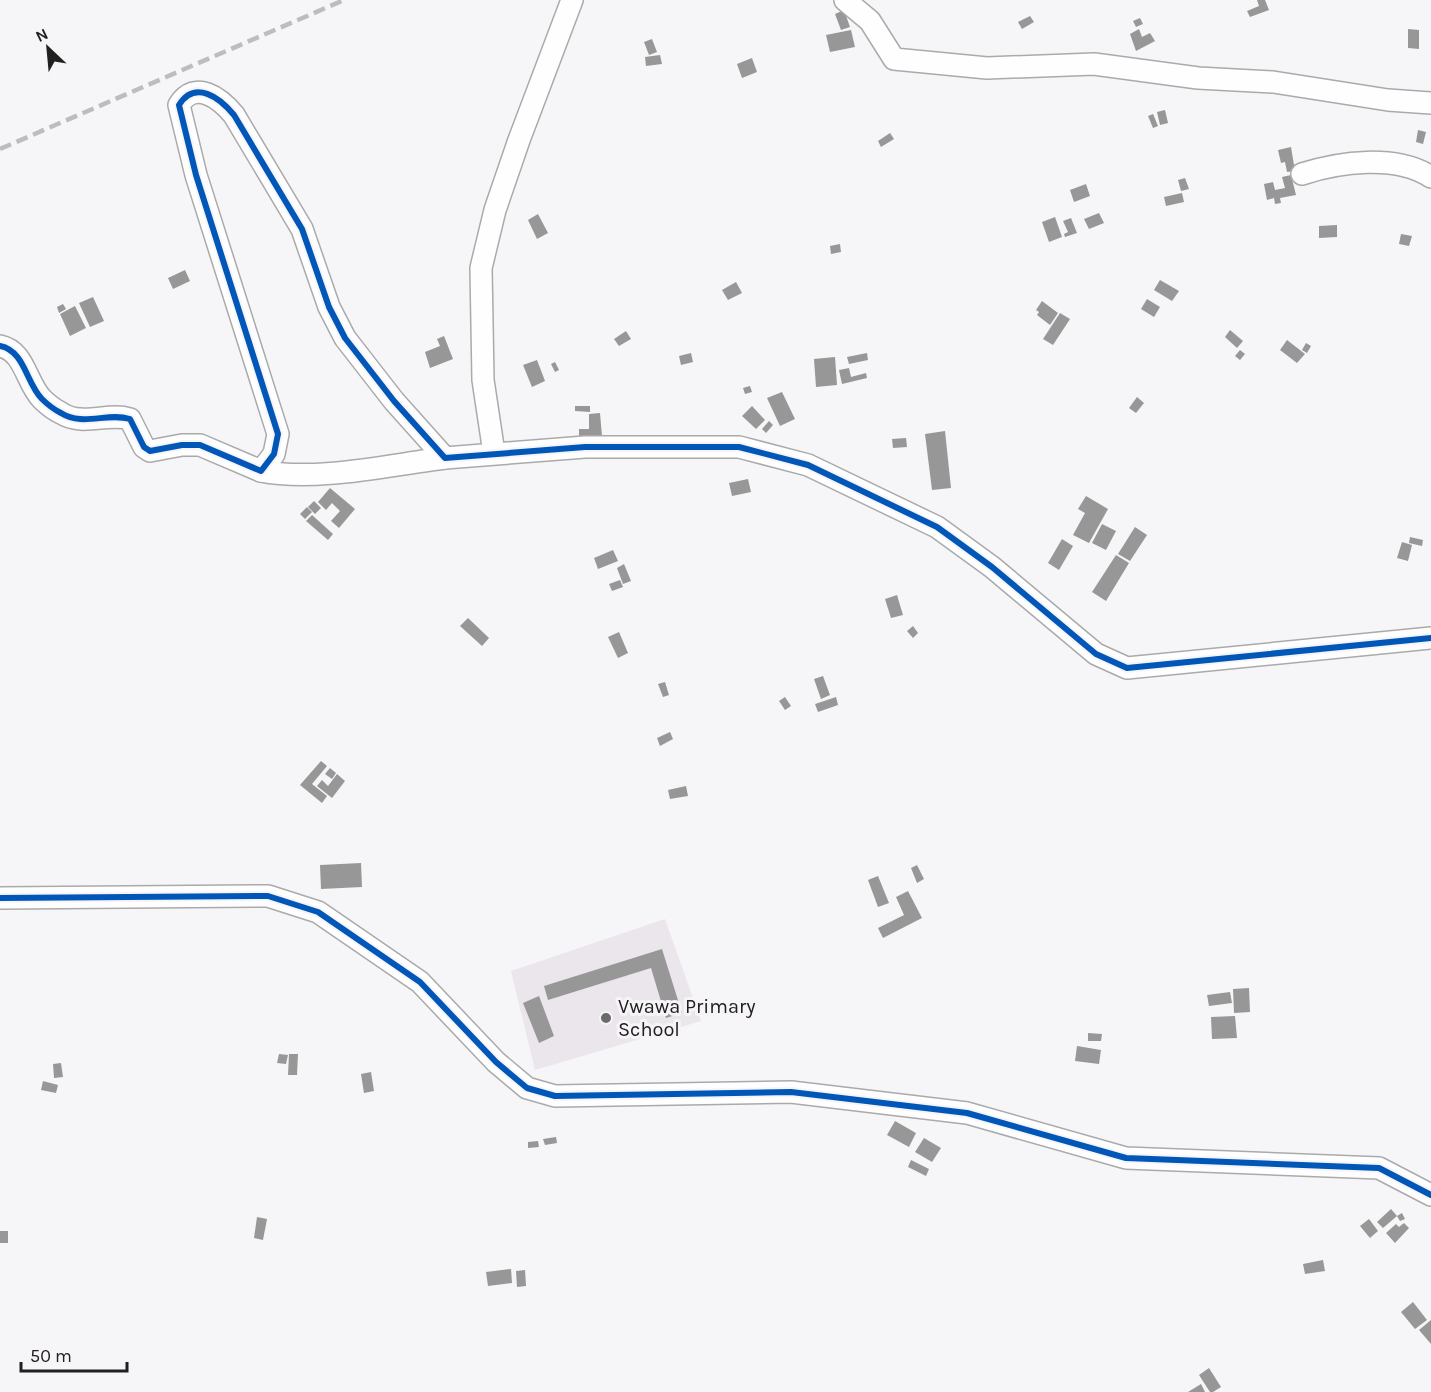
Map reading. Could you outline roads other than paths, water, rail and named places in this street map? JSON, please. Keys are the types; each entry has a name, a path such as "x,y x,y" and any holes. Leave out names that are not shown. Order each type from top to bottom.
{"street":[{"path":"494,453 483,380 481,268 495,210 572,0"},
{"path":"845,0 870,21 894,59 987,68 1094,64 1198,78 1273,82 1388,100 1431,103"},
{"path":"261,471 274,454 278,434 187,145 179,105 184,97 196,91 209,93 224,103 234,115 302,229 328,307 345,338 394,401 445,458"},
{"path":"1302,174 1326,166 1360,162 1387,163 1431,177"},
{"path":"0,346 10,348 20,360 41,398 62,414 83,420 122,416 130,419 144,447 150,451 182,445 200,445 261,471 284,476 494,453 585,447 739,447 808,465 937,527 992,567 1096,654 1127,668 1431,638"},
{"path":"0,898 268,896 318,912 420,982 495,1062 527,1089 555,1096 791,1092 967,1113 1126,1158 1379,1168 1431,1195"}],"railway":[{"path":"0,149 344,0"}],"place":[{"name":"Vwawa Primary School","path":"606,1018"}]}
